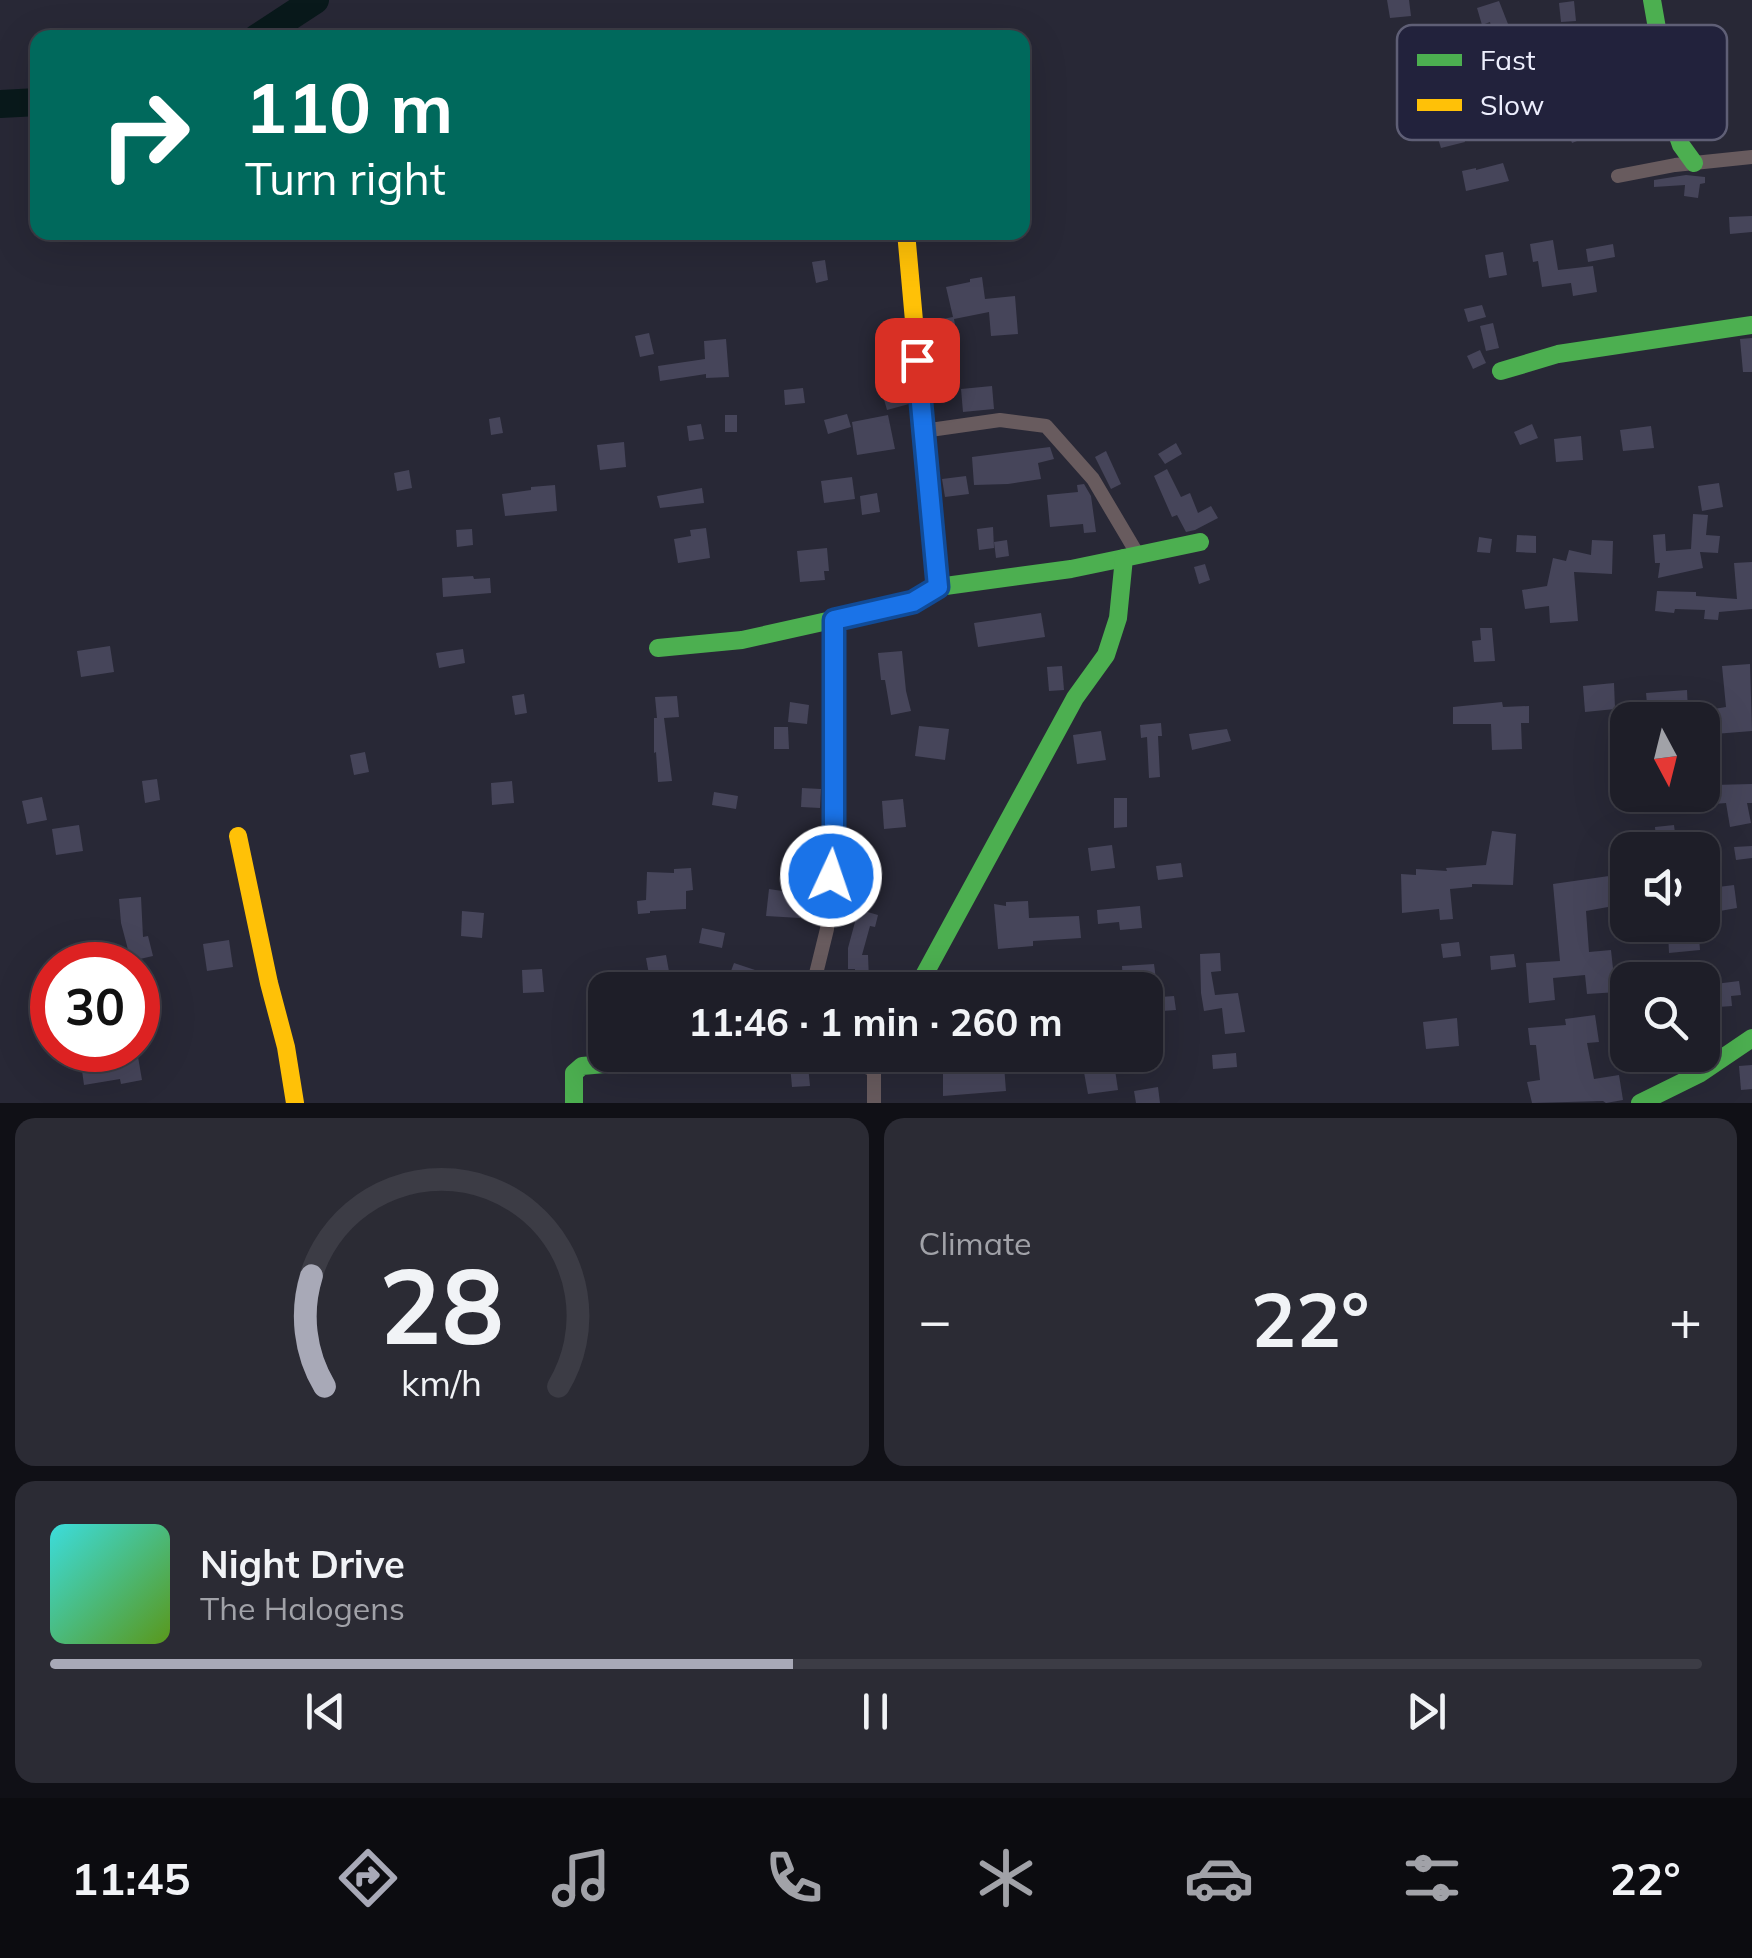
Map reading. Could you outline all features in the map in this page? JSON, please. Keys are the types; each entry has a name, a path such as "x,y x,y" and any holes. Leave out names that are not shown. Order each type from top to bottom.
{"street":[{"path":"1652,0 1656,25"},
{"path":"1679,140 1694,163"},
{"path":"1618,176 1752,157"},
{"path":"907,240 938,587"},
{"path":"1501,372 1558,354 1752,325"},
{"path":"923,430 1000,420 1046,426 1093,479 1131,557 1106,655 1075,698 926,972"},
{"path":"658,648 742,640 913,602 938,587 1034,575 1200,542"},
{"path":"816,972 827,929 834,849 834,620"},
{"path":"238,836 295,1103"},
{"path":"1640,1103 1699,1074 1752,1038"},
{"path":"574,1103 574,1072 588,1065"},
{"path":"874,1072 874,1103"}],"building":[{"path":"1387,0 1409,0 1411,16 1390,18"},
{"path":"1499,1 1508,24 1482,25 1477,8"},
{"path":"1574,1 1576,21 1561,22 1559,3"},
{"path":"1438,140 1464,140 1465,142 1441,148"},
{"path":"1503,163 1509,181 1466,191 1462,171"},
{"path":"1686,175 1705,177 1698,198 1684,196 1685,185 1654,187 1654,180"},
{"path":"1752,216 1752,232 1730,234 1729,217"},
{"path":"1553,240 1558,270 1593,266 1597,292 1573,296 1571,283 1542,287 1538,261 1533,262 1530,244"},
{"path":"1613,244 1615,257 1588,262 1586,249"},
{"path":"1503,252 1507,275 1489,278 1485,255"},
{"path":"825,260 828,280 816,283 812,262"},
{"path":"982,277 985,299 1015,296 1018,334 991,336 989,312 954,319 959,349 931,354 927,322 953,317 946,287"},
{"path":"1482,305 1486,317 1468,322 1464,309"},
{"path":"1493,323 1499,348 1486,351 1480,326"},
{"path":"649,333 654,354 640,357 635,336"},
{"path":"1752,338 1752,372 1743,372 1740,339"},
{"path":"726,339 729,377 706,378 706,374 660,381 658,366 705,359 704,341"},
{"path":"1480,350 1486,363 1473,369 1467,356"},
{"path":"907,386 909,404 887,410 882,392"},
{"path":"992,386 994,409 963,412 961,389"},
{"path":"803,388 805,403 785,405 784,390"},
{"path":"847,414 851,427 828,434 824,420"},
{"path":"725,415 737,415 737,432 725,432"},
{"path":"888,415 895,449 857,455 852,422"},
{"path":"500,417 503,433 491,435 489,419"},
{"path":"701,424 704,439 689,441 687,426"},
{"path":"1532,424 1538,438 1520,445 1514,432"},
{"path":"1651,426 1654,448 1623,451 1620,430"},
{"path":"1581,436 1583,460 1556,462 1554,439"},
{"path":"624,442 626,467 600,470 597,445"},
{"path":"1176,443 1182,454 1165,464 1158,454"},
{"path":"1050,447 1054,459 1038,463 1041,479 974,485 972,457"},
{"path":"1106,451 1121,484 1111,489 1095,457"},
{"path":"1167,469 1181,497 1190,493 1198,513 1211,506 1218,518 1186,532 1177,515 1172,517 1154,476"},
{"path":"409,470 412,488 397,491 394,473"},
{"path":"966,476 969,494 945,497 942,479"},
{"path":"852,477 855,499 824,503 821,481"},
{"path":"1719,483 1723,507 1702,511 1698,486"},
{"path":"1084,484 1091,496 1096,532 1084,533 1083,524 1050,527 1047,495 1078,492 1077,485"},
{"path":"555,485 557,511 505,516 502,494"},
{"path":"702,488 704,503 660,508 657,496"},
{"path":"877,493 880,512 862,515 860,496"},
{"path":"1693,514 1708,515 1706,535 1720,536 1718,553 1700,552 1703,568 1658,578 1660,563 1655,563 1653,535 1665,534 1666,551 1691,549"},
{"path":"993,527 994,548 979,550 977,529"},
{"path":"706,528 710,558 678,563 674,539 691,536 690,530"},
{"path":"472,529 473,545 457,547 456,530"},
{"path":"1517,535 1536,536 1536,553 1516,552"},
{"path":"1479,537 1492,539 1490,553 1477,552"},
{"path":"1007,540 1009,556 996,558 994,542"},
{"path":"1592,540 1613,541 1612,574 1574,572 1578,621 1550,623 1549,606 1525,609 1522,590 1547,586 1553,558 1566,561 1569,550 1591,555"},
{"path":"827,548 829,571 824,571 825,580 800,582 797,551"},
{"path":"1752,562 1752,609 1719,612 1718,620 1704,619 1705,610 1655,611 1657,591 1737,599 1734,563"},
{"path":"1205,564 1210,580 1199,584 1194,567"},
{"path":"442,578 490,578 491,593 443,597"},
{"path":"1041,613 1045,637 978,647 974,623"},
{"path":"1480,628 1492,628 1495,661 1474,662 1472,641 1481,640"},
{"path":"110,646 114,672 81,677 77,651"},
{"path":"463,649 465,663 439,668 436,653"},
{"path":"902,651 911,711 891,715 878,653"},
{"path":"1750,664 1752,731 1720,734 1720,708 1726,707 1722,666"},
{"path":"1062,666 1064,690 1049,691 1047,667"},
{"path":"1614,683 1615,702 1610,702 1610,710 1585,712 1583,686"},
{"path":"1687,690 1688,702 1647,702 1646,693"},
{"path":"524,694 527,713 515,715 512,696"},
{"path":"677,696 679,717 664,718 672,781 658,782 655,697"},
{"path":"790,702 809,705 807,724 788,722"},
{"path":"1502,702 1503,707 1529,706 1529,723 1521,723 1522,749 1492,750 1491,724 1453,724 1453,707"},
{"path":"1161,723 1160,777 1149,778 1147,737 1141,738 1140,725"},
{"path":"919,726 949,729 945,760 915,756"},
{"path":"774,727 788,727 789,749 774,749"},
{"path":"1227,729 1231,741 1192,750 1189,734"},
{"path":"1101,731 1106,760 1077,764 1073,735"},
{"path":"365,752 369,772 354,775 350,755"},
{"path":"157,779 160,800 145,803 142,781"},
{"path":"512,781 514,803 492,805 491,783"},
{"path":"1752,784 1752,803 1747,803 1751,823 1730,827 1726,803 1720,804 1720,785"},
{"path":"802,788 821,789 820,808 801,807"},
{"path":"714,792 738,796 736,809 712,805"},
{"path":"42,797 47,820 27,824 22,801"},
{"path":"1114,798 1127,798 1127,827 1114,828"},
{"path":"903,799 906,827 884,829 882,801"},
{"path":"79,825 83,851 56,855 52,829"},
{"path":"1674,825 1675,832 1655,832 1655,827"},
{"path":"1492,831 1516,834 1513,885 1472,884 1450,889 1453,919 1440,920 1439,909 1402,913 1401,874 1416,875 1416,869 1447,871 1446,868 1486,865"},
{"path":"1112,845 1115,868 1091,871 1088,848"},
{"path":"1752,846 1752,858 1736,860 1734,847"},
{"path":"1181,863 1183,877 1158,880 1156,866"},
{"path":"843,865 858,866 856,886 842,885"},
{"path":"691,868 693,890 686,891 686,909 638,914 637,901 646,900 647,872 674,873 674,869"},
{"path":"1610,876 1610,907 1586,911 1589,952 1611,950 1610,993 1587,994 1585,975 1553,978 1555,1000 1529,1003 1526,963 1560,961 1553,884"},
{"path":"1734,885 1737,908 1720,911 1720,887"},
{"path":"769,889 802,894 800,918 766,916"},
{"path":"141,897 143,937 148,936 150,942 126,942 119,899"},
{"path":"1028,901 1029,918 1079,916 1081,938 1033,941 1033,946 998,949 994,904 1006,906 1006,902"},
{"path":"840,904 878,915 875,927 870,926 862,955 868,955 869,972 848,969 848,948 855,922 839,917"},
{"path":"1140,906 1142,928 1120,930 1119,922 1098,924 1097,910"},
{"path":"462,911 484,913 482,938 461,936"},
{"path":"702,928 725,933 722,948 699,943"},
{"path":"229,940 233,967 207,971 203,944"},
{"path":"1459,942 1461,956 1443,958 1441,944"},
{"path":"1668,942 1699,942 1700,950 1669,953"},
{"path":"1220,953 1221,971 1211,972 1215,995 1238,993 1245,1032 1225,1034 1222,1008 1204,1011 1200,954"},
{"path":"1514,954 1516,967 1491,970 1490,956"},
{"path":"666,955 669,972 649,972 646,958"},
{"path":"734,963 758,971 758,972 731,972"},
{"path":"1154,964 1155,972 1122,972 1122,966"},
{"path":"542,969 544,992 523,993 522,970"},
{"path":"1739,981 1741,995 1731,996 1732,1006 1720,1007 1720,983"},
{"path":"1174,996 1176,1010 1163,1011 1163,997"},
{"path":"1595,1015 1599,1042 1587,1043 1594,1079 1619,1075 1623,1100 1532,1103 1527,1082 1540,1080 1536,1045 1530,1045 1528,1028 1566,1025 1565,1019"},
{"path":"1457,1018 1459,1046 1426,1049 1423,1022"},
{"path":"1236,1053 1237,1067 1213,1069 1212,1055"},
{"path":"1752,1065 1752,1089 1741,1090 1739,1066"},
{"path":"82,1072 141,1072 142,1080 121,1084 120,1079 84,1085"},
{"path":"791,1072 809,1072 810,1086 792,1087"},
{"path":"943,1072 1005,1072 1006,1091 943,1096"},
{"path":"1084,1072 1115,1072 1118,1090 1088,1094"},
{"path":"1158,1087 1160,1103 1136,1103 1134,1091"}],"waterway":[{"path":"269,30 315,0"},
{"path":"0,104 30,102"}],"traffic: fast":[{"path":"1652,0 1656,25"},
{"path":"1679,140 1694,163"},
{"path":"1501,371 1558,354 1752,325"},
{"path":"926,972 1075,698 1106,655 1118,618 1124,558 1200,542"},
{"path":"658,648 742,640 913,602 938,587 1124,558"},
{"path":"1640,1103 1699,1074 1752,1038"},
{"path":"574,1103 574,1073 588,1065"}],"traffic: slow":[{"path":"907,240 938,587"},
{"path":"238,836 295,1103"}],"route":[{"path":"831,876 834,620 913,602 938,587 917,360"}]}
